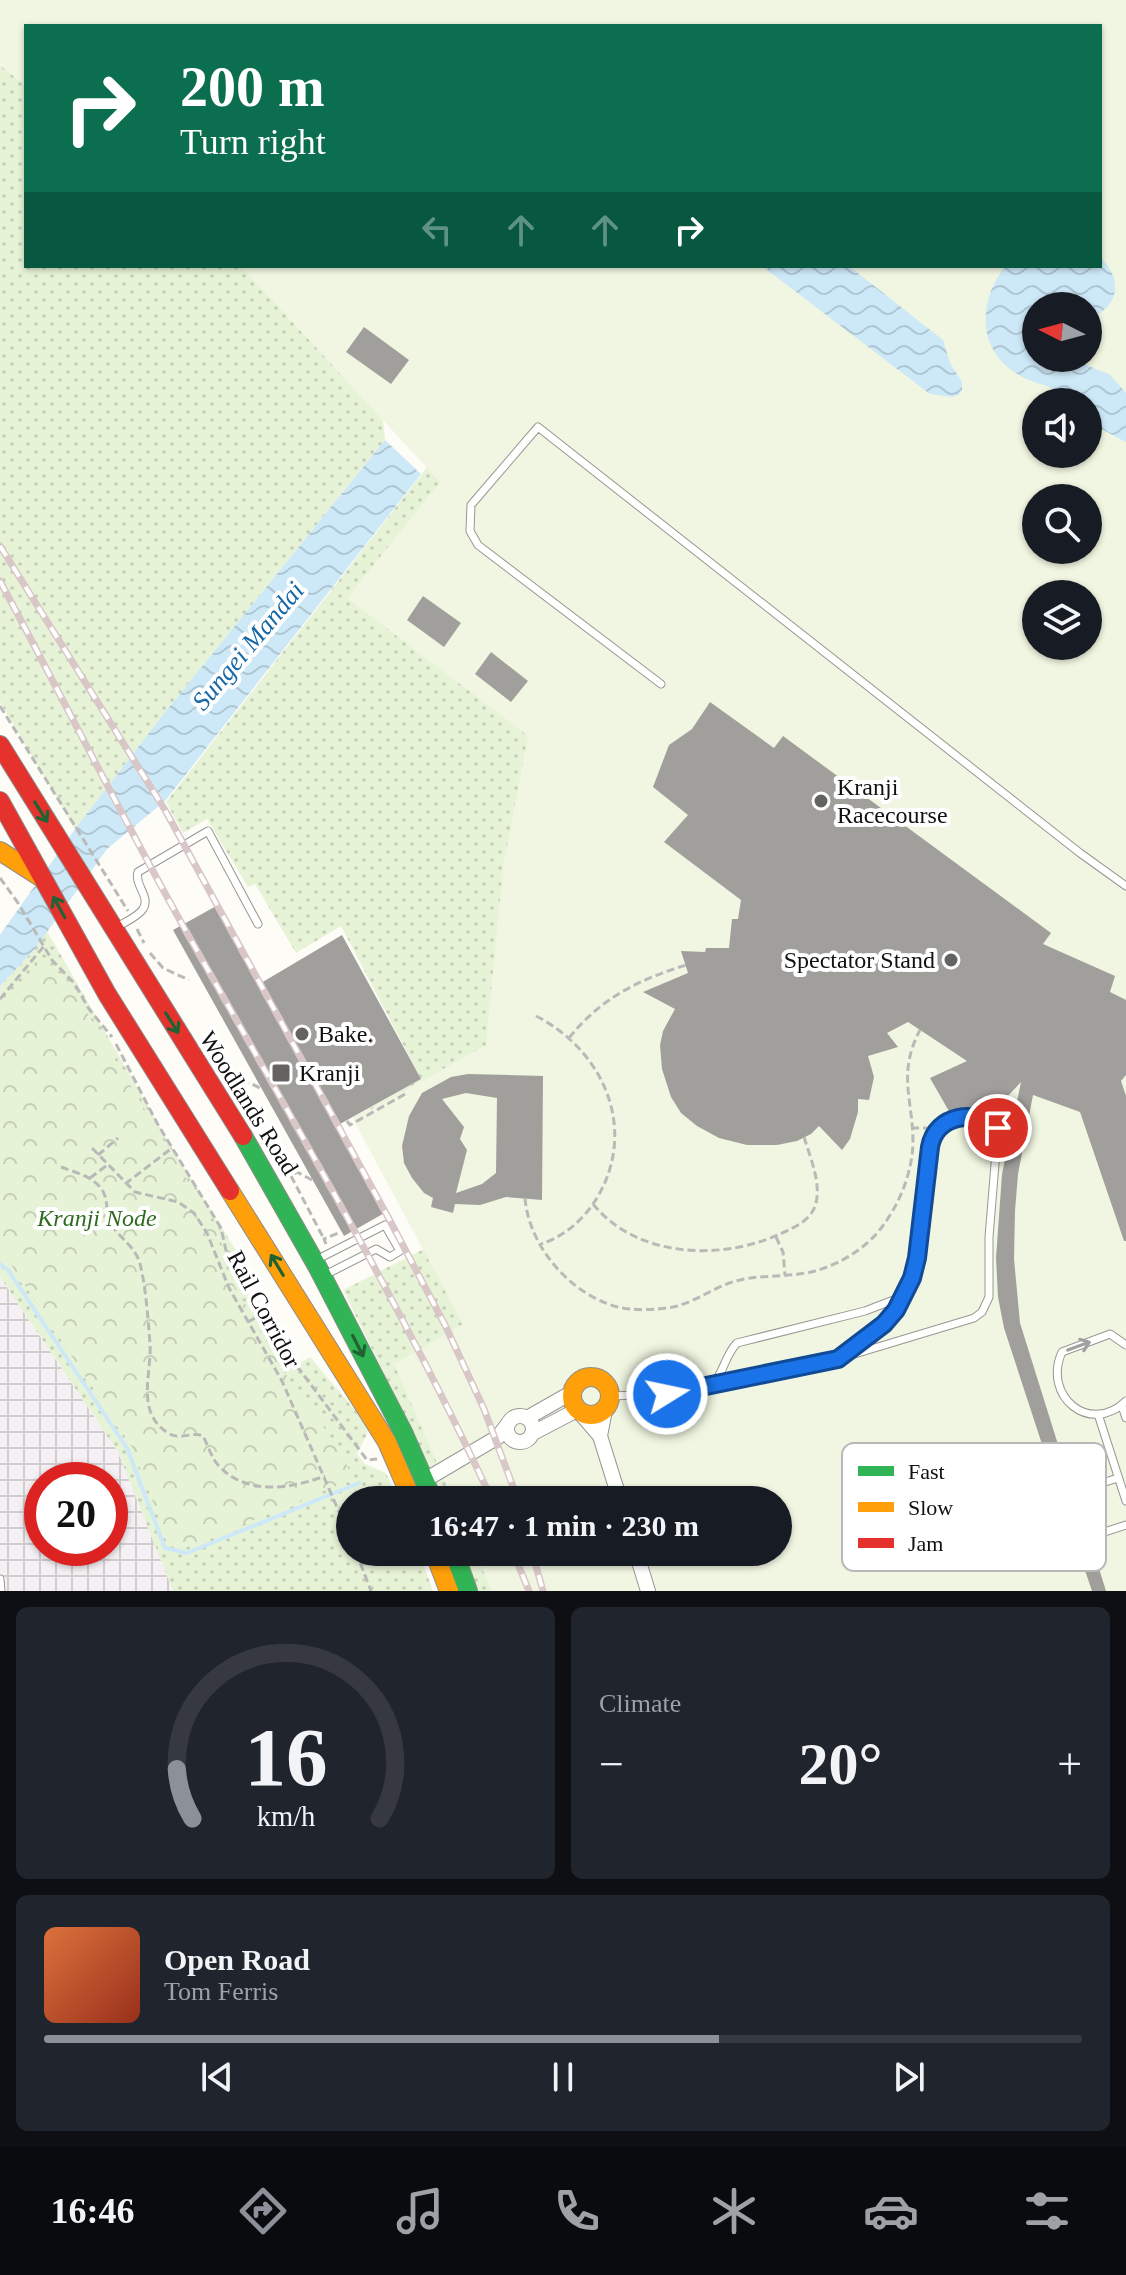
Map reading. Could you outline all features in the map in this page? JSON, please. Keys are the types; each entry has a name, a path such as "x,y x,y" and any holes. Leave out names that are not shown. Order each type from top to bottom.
{"main road":[{"name":"Woodlands Road","path":"0,745 113,929 116,958 238,1127 318,1269 427,1486"},
{"path":"0,801 107,994 387,1442 406,1486"},
{"path":"0,851 45,881"},
{"path":"107,994 104,973 116,958"},
{"path":"592,1377 607,1385 607,1403 592,1416 576,1406 577,1383 592,1377"},
{"path":"439,1566 449,1591"},
{"path":"459,1566 468,1591"}],"street":[{"path":"600,1436 607,1403"},
{"path":"425,1480 498,1437 518,1416 527,1418 576,1406"},
{"path":"498,1437 524,1441 576,1406"},
{"path":"576,1406 600,1436 616,1486"},
{"path":"527,1418 533,1424 533,1433"},
{"path":"510,1421 508,1430 515,1440"},
{"path":"640,1566 648,1591"}],"lane":[{"path":"661,684 478,545 470,531 471,505 538,427 1067,843 1126,886"},
{"path":"113,929 143,910 145,903 137,882 138,872 208,831 258,924"},
{"path":"607,1403 710,1387 838,1359 974,1318 988,1304 989,1237 998,1128 988,1119 971,1115 951,1120 936,1131 930,1147 917,1258 904,1296 884,1324 838,1359"},
{"path":"385,1225 400,1251 390,1257 376,1249 318,1269 385,1225"},
{"path":"710,1387 716,1382 737,1343 865,1311 904,1296"},
{"path":"1126,1345 1110,1334 1062,1352 1057,1362 1057,1384 1068,1403 1077,1409 1098,1414 1124,1404 1126,1418"},
{"path":"1098,1414 1126,1501"},
{"path":"1106,1482 1118,1478"},
{"path":"1106,1531 1126,1525"},
{"path":"0,1579 1,1591"}],"path":[{"path":"0,706 132,918 149,952 163,968 189,980"},
{"path":"0,878 52,960 74,983 89,1009 113,1038 172,1148 221,1228 229,1264 288,1359 300,1370 367,1460 393,1457"},
{"path":"0,999 44,946"},
{"path":"569,1038 584,1019 613,995 631,985 686,965"},
{"path":"536,1016 569,1038 591,1061 607,1090 615,1120 612,1160 603,1188 593,1204 569,1229 541,1244"},
{"path":"525,1198 530,1225 571,1283 618,1307 674,1307 739,1280 806,1273 839,1262 880,1230 904,1188 913,1143 907,1075 920,1030"},
{"path":"218,1099 246,1081 262,1089"},
{"path":"347,1121 350,1125 407,1093"},
{"path":"911,1128 936,1131"},
{"path":"593,1204 626,1231 655,1244 685,1250 748,1247 798,1226 811,1215 816,1205 816,1179 804,1137"},
{"path":"98,1155 118,1138"},
{"name":"Rail Corridor","path":"92,1148 135,1192 178,1202 194,1213 207,1233 224,1278 282,1381 336,1503"},
{"path":"125,1184 172,1148"},
{"path":"90,1178 108,1165"},
{"path":"61,1167 90,1178 100,1186 113,1228 132,1248 140,1263 150,1345 146,1385 151,1413 169,1434 179,1437 196,1433 203,1436 215,1462 229,1475 247,1483 276,1488 301,1485 325,1476"},
{"path":"312,1180 297,1172 291,1176 324,1239"},
{"path":"332,1235 341,1232"},
{"path":"776,1236 783,1252 785,1275"},
{"path":"248,1322 270,1309"},
{"path":"298,1363 300,1370"},
{"path":"361,1566 371,1591"}],"shaded area":[{"path":"0,1277 122,1462 24,1462 24,1566 128,1566 128,1477 173,1591 0,1591"}],"green space":[{"name":"Kranji Racecourse","path":"0,0 1126,0 1126,1591 492,1591 481,1566 792,1566 792,1486 447,1486 394,1364 463,1324 353,1119 486,1045 503,867 528,736 347,598 440,482 243,268 1102,268 1102,24 24,24 24,84 0,65"},
{"path":"0,65 24,84 24,268 243,268 383,420 385,440 75,829 0,702"},
{"path":"485,393 1015,1443 842,1443 842,1571 1080,1571 1090,1591 476,1591 467,1566 792,1566 792,1486 436,1486 343,1290 424,1249 353,1118 421,1079 341,926 296,953 255,884 248,887 207,819 183,833 166,802"},
{"name":"Kranji Node","path":"47,931 172,1148 237,1252 228,1258 292,1368 310,1357 360,1416 368,1432 357,1454 365,1464 386,1473 392,1486 336,1486 336,1566 424,1566 433,1591 173,1591 128,1477 128,1462 122,1462 0,1277 0,986 34,950"},
{"name":"Kranji Node","path":"42,958 70,984 218,1232 223,1266 288,1378 340,1450 353,1479 183,1549 169,1544 132,1447 12,1266 0,1256 0,1009"}],"water":[{"path":"1102,259 1113,274 1115,292 1102,311 1102,292 1022,292 1022,372 1102,372 1110,375 1126,393 1126,442 1102,429 1102,388 1051,388 1022,377 1005,365 995,352 986,325 990,295 1004,268 1102,268"},
{"path":"765,268 852,268 943,340 950,363 962,382 962,390 952,397 930,394"},
{"name":"Sungei Mandai","path":"385,440 421,474 165,801 107,849 34,950 0,986 0,935 75,829 162,716"}],"building":[{"path":"364,327 409,360 391,384 346,352"},
{"path":"423,596 461,623 444,647 407,620"},
{"path":"491,652 528,681 511,702 475,674"},
{"name":"Spectator Stand","path":"710,702 774,748 783,736 1051,933 1043,944 1115,976 1110,992 1126,1000 1126,1075 1121,1081 1126,1096 1126,1241 1080,1112 1033,1095 1018,1174 1014,1259 1020,1323 1058,1443 1042,1443 1004,1328 998,1297 996,1258 1002,1174 1021,1082 990,1115 969,1110 950,1113 930,1078 967,1061 908,1022 887,1033 898,1047 868,1056 874,1077 869,1100 858,1099 858,1112 850,1139 842,1150 819,1126 797,1141 777,1145 747,1145 719,1138 681,1113 671,1097 662,1069 660,1045 663,1031 675,1009 643,992 688,973 681,951 705,952 706,948 729,948 732,919 738,919 741,900 664,842 688,815 653,787 669,745 692,729"},
{"path":"218,905 261,983 342,935 421,1079 340,1124 388,1211 344,1236 173,930"},
{"path":"468,1074 543,1076 542,1200 506,1197 480,1205 455,1204 453,1213 431,1207 433,1198 424,1193 412,1178 404,1163 402,1146 409,1116 422,1093 451,1077","holes":["466,1093 497,1098 496,1173 482,1184 456,1193 467,1150 460,1139 464,1127 442,1099"]},
{"name":"Spectator Stand","path":"1085,1571 1100,1571 1106,1591 1092,1591"}],"waterway":[{"path":"0,1264 8,1270 127,1448 165,1548 187,1553 359,1483"}],"railway":[{"path":"0,546 165,810 388,1217 445,1325 484,1409 513,1486"},
{"path":"0,581 159,881 382,1281 485,1486"},
{"path":"519,1566 529,1591"},
{"path":"536,1566 543,1591"}],"traffic: fast":[{"path":"243,1136 317,1266 403,1432 427,1486"},
{"path":"459,1566 468,1591"}],"traffic: slow":[{"path":"0,851 42,878"},
{"path":"230,1191 387,1442 406,1486"},
{"path":"591,1377 605,1382 610,1396 605,1410 591,1415 577,1410 572,1396 577,1382 591,1377"},
{"path":"439,1566 449,1591"}],"traffic: jam":[{"path":"0,745 243,1136"},
{"path":"0,801 107,994 230,1191"}],"place":[{"name":"Kranji Racecourse","path":"821,801"},
{"name":"Spectator Stand","path":"951,960"},
{"name":"Bake.","path":"302,1034"},
{"name":"Kranji","path":"281,1073"}],"route":[{"path":"667,1394 838,1359 869,1337 896,1310 912,1278 930,1147 936,1131 951,1120 971,1115 988,1119 998,1128"}]}
